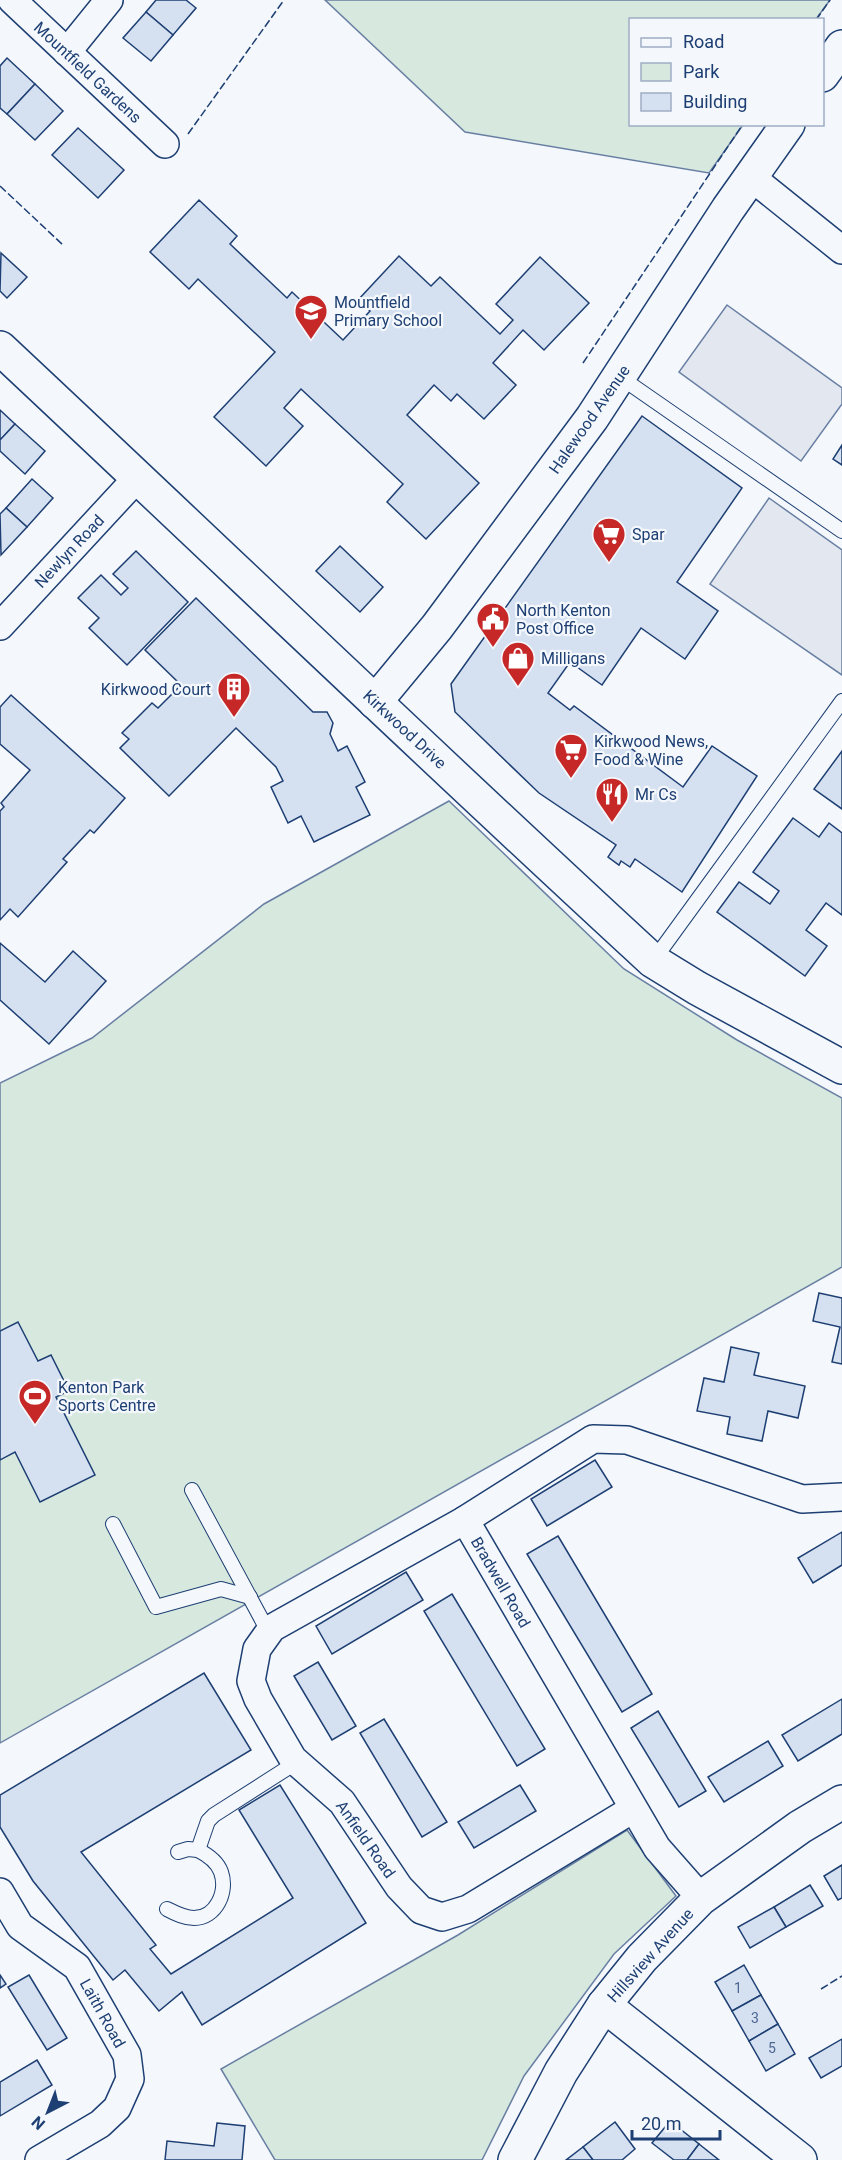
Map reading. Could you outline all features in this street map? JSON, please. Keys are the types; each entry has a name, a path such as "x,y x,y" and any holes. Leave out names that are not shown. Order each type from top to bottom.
{"street":[{"name":"Mountfield Gardens","path":"12,0 165,144"},
{"path":"67,52 109,0"},
{"path":"824,72 842,47"},
{"name":"Halewood Avenue","path":"375,702 437,627 592,418 787,126"},
{"path":"751,177 842,250"},
{"name":"Kirkwood Drive","path":"0,348 653,961 697,988 840,1060"},
{"name":"Newlyn Road","path":"0,626 138,477"},
{"name":"Bradwell Road","path":"701,1898 657,1848 465,1520 593,1439 627,1440 802,1499 842,1497"},
{"name":"Anfield Road","path":"465,1520 272,1628 257,1649 252,1681 258,1699 297,1762 342,1802 399,1887 421,1910 442,1917 468,1909 633,1809"},
{"name":"Hillsview Avenue","path":"514,2160 561,2072 604,2005 642,1958 701,1898 800,1827 842,1802"},
{"name":"Laith Road","path":"0,1892 20,1926 77,1967 127,2055 130,2079 117,2108 100,2124 39,2160"},
{"path":"604,2005 800,2160"}],"lane":[{"path":"619,377 842,531"},
{"path":"653,961 842,701"},
{"path":"192,1490 269,1633"},
{"path":"113,1524 156,1607 221,1589 250,1597"},
{"path":"198,1850 208,1821 214,1815 297,1762"},
{"path":"167,1909 180,1915 196,1918 210,1913 220,1902 223,1886 221,1872 210,1856 198,1850 188,1849 178,1852"}],"green space":[{"path":"325,0 830,0 817,18 629,18 629,126 742,126 709,173 465,132"},
{"path":"449,801 624,969 737,1040 842,1098 842,1267 0,1743 0,1083 92,1038 264,904"},
{"path":"627,1830 676,1896 614,1954 524,2076 482,2160 275,2160 221,2069 458,1935"}],"shaded area":[{"path":"727,305 842,388 842,404 801,461 679,372"},
{"path":"769,498 842,550 842,675 710,584"}],"building":[{"path":"156,0 186,0 196,8 173,35 146,12"},
{"path":"146,12 173,35 151,61 123,38"},
{"path":"7,58 35,84 7,114 0,108 0,66"},
{"path":"35,84 63,111 35,140 7,114"},
{"path":"78,128 124,170 98,198 52,155"},
{"path":"199,200 237,236 230,244 287,298 292,292 343,340 370,311 358,300 399,256 431,286 440,277 500,334 513,320 496,304 540,257 589,303 544,350 523,330 493,363 516,385 484,419 457,394 451,401 434,385 407,415 479,483 426,539 387,502 403,484 301,389 284,408 303,426 266,466 214,417 275,352 198,279 189,289 150,252"},
{"path":"1,253 27,277 7,298 0,291"},
{"path":"0,410 15,424 0,440"},
{"path":"642,416 742,488 677,582 718,611 685,659 641,628 602,685 570,662 548,693 570,710 574,706 683,787 712,746 757,776 682,892 635,859 630,867 621,861 619,865 608,857 616,845 539,793 455,712 451,684"},
{"path":"15,424 45,451 25,474 0,451 0,440"},
{"path":"842,445 842,465 833,459"},
{"path":"32,479 53,498 27,527 6,508"},
{"path":"6,508 27,527 1,555 0,514"},
{"path":"340,546 383,587 360,612 316,571"},
{"path":"136,551 188,602 127,665 89,628 99,618 78,598 101,575 121,595 128,588 113,574"},
{"name":"Kirkwood Court","path":"196,598 313,712 327,712 333,723 330,734 338,751 347,746 365,782 356,787 370,815 314,842 301,816 288,823 271,787 283,781 276,767 236,728 169,796 120,748 129,739 122,733 152,703 158,708 181,685 145,650"},
{"path":"11,695 125,798 94,833 90,830 63,859 67,862 18,917 10,909 0,920 0,811 4,807 1,803 30,770 0,744 0,707"},
{"path":"842,751 842,809 814,789"},
{"path":"793,818 819,837 829,823 842,833 842,915 826,903 806,930 827,946 805,976 717,912 739,882 770,904 779,891 753,872"},
{"path":"0,943 45,982 73,951 106,981 49,1044 0,1000"},
{"path":"819,1293 842,1298 842,1364 832,1362 840,1327 813,1321"},
{"name":"Kenton Park Sports Centre","path":"18,1322 38,1361 51,1355 69,1391 56,1397 95,1475 40,1502 15,1452 0,1460 0,1331"},
{"path":"731,1347 759,1353 754,1375 805,1386 798,1418 768,1411 762,1441 727,1434 730,1417 697,1411 704,1378 724,1382"},
{"path":"595,1460 612,1487 547,1526 531,1499"},
{"path":"842,1532 842,1565 813,1583 798,1558"},
{"path":"558,1536 652,1694 622,1712 527,1554"},
{"path":"406,1572 423,1600 332,1654 316,1626"},
{"path":"452,1594 545,1749 517,1766 424,1611"},
{"path":"318,1662 356,1726 332,1740 294,1676"},
{"path":"204,1673 251,1750 81,1852 156,1945 150,1949 171,1974 293,1898 239,1810 280,1785 366,1923 202,2025 182,1992 159,2011 125,1970 113,1980 33,1881 0,1827 0,1795"},
{"path":"842,1699 842,1734 798,1761 782,1735"},
{"path":"658,1711 706,1791 679,1807 631,1728"},
{"path":"384,1719 447,1822 422,1837 360,1733"},
{"path":"768,1741 783,1766 724,1802 708,1777"},
{"path":"520,1785 536,1811 474,1848 458,1822"},
{"path":"842,1865 842,1898 838,1900 824,1876"},
{"path":"810,1885 823,1906 786,1927 774,1907"},
{"path":"774,1907 786,1927 750,1948 738,1927"},
{"path":"744,1965 761,1995 732,2011 715,1982"},
{"path":"0,1975 6,1984 0,1988"},
{"path":"29,1975 67,2038 47,2050 8,1987"},
{"path":"761,1995 778,2024 749,2041 732,2011"},
{"path":"778,2024 795,2054 766,2071 749,2041"},
{"path":"842,2039 842,2066 821,2078 809,2058"},
{"path":"37,2060 52,2085 0,2116 0,2082"},
{"path":"670,2121 699,2144 687,2160 674,2160 652,2143"},
{"path":"615,2122 635,2149 622,2160 593,2160 583,2147"},
{"path":"217,2123 245,2126 242,2160 165,2160 167,2141 214,2146"},
{"path":"699,2144 719,2160 687,2160"},
{"path":"583,2147 593,2160 566,2160"}],"fence":[{"path":"188,134 284,0"},
{"path":"817,18 830,0"},
{"path":"583,363 742,126"},
{"path":"0,186 63,245"},
{"path":"821,1989 842,1976"}],"place":[{"name":"Mountfield Primary School","path":"311,340"},
{"name":"Spar","path":"609,563"},
{"name":"North Kenton Post Office","path":"493,648"},
{"name":"Milligans","path":"518,687"},
{"name":"Kirkwood Court","path":"234,718"},
{"name":"Kirkwood News, Food & Wine","path":"571,779"},
{"name":"Mr Cs","path":"612,823"},
{"name":"Kenton Park Sports Centre","path":"35,1425"}]}
